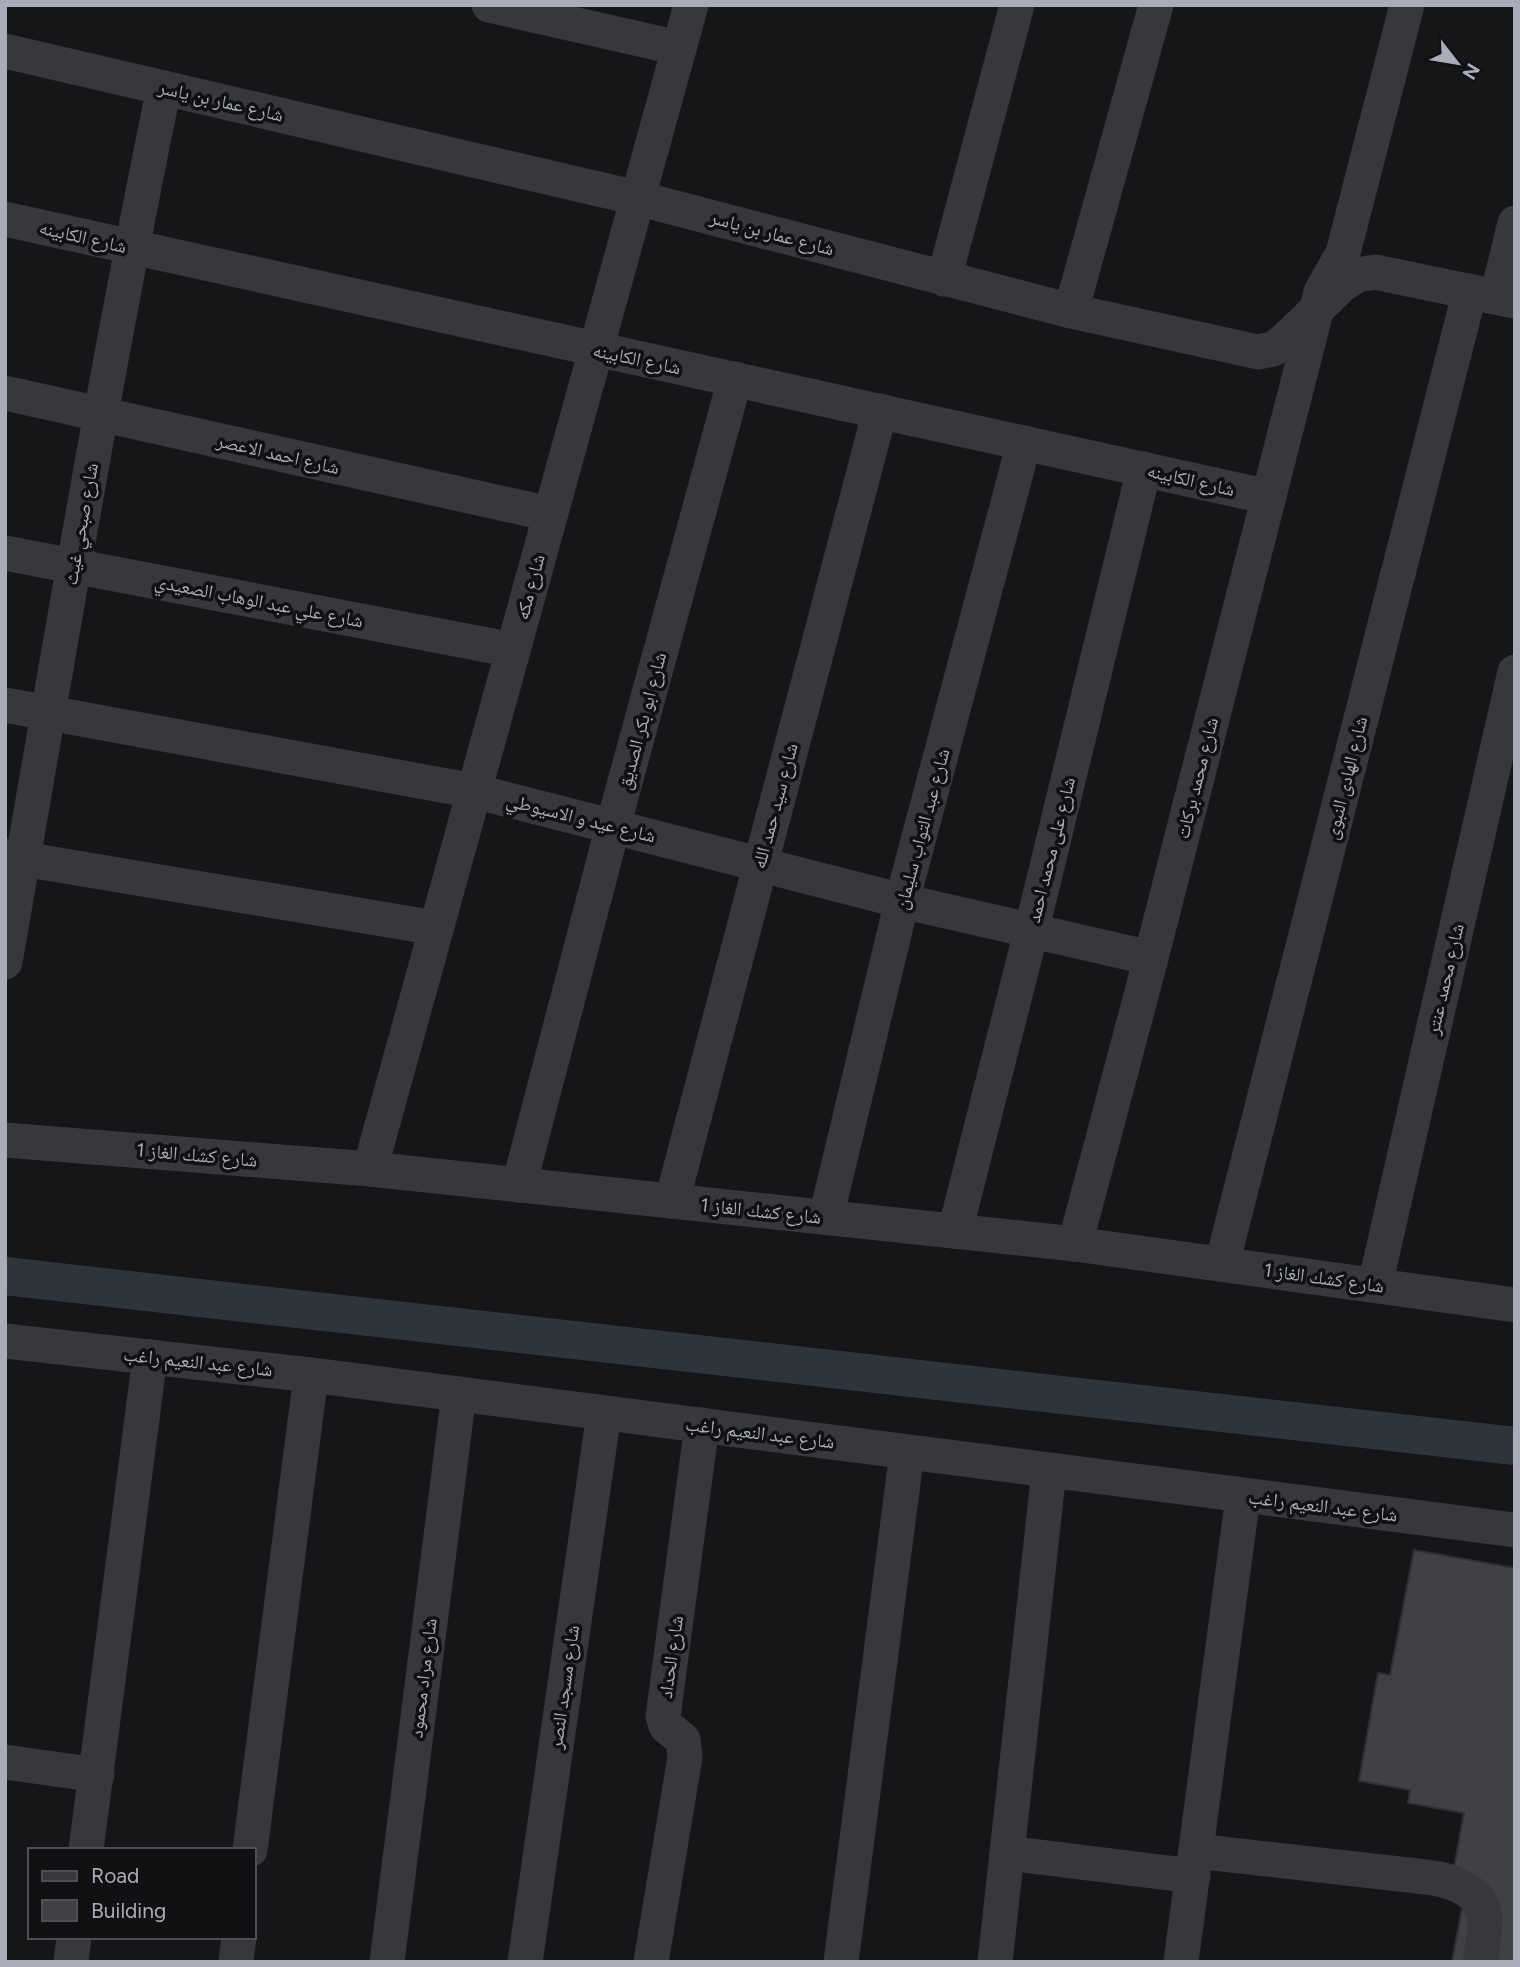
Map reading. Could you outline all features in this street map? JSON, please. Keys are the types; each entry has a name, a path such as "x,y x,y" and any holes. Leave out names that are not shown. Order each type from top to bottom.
{"street":[{"path":"489,5 679,48"},
{"name":"شارع مكه","path":"370,1169 691,5"},
{"path":"944,279 1017,5"},
{"path":"1071,310 1156,5"},
{"name":"شارع محمد بركات","path":"1074,1244 1151,958 1321,292 1343,253 1407,5"},
{"name":"شارع عمار بن ياسر","path":"5,51 638,198 944,279 1258,352 1273,349 1342,285 1357,275 1375,272 1494,296"},
{"name":"شارع صبحي غيث","path":"5,962 14,857 49,713 100,414 164,88"},
{"name":"شارع الكابينه","path":"5,219 1269,497"},
{"name":"شارع الهادى النبوى","path":"1222,1264 1515,223"},
{"name":"شارع ابو بكر الصديق","path":"519,1185 613,826 735,379"},
{"name":"شارع احمد الاعصر","path":"5,393 550,514"},
{"name":"شارع سيد حمد الله","path":"672,1201 880,411"},
{"name":"شارع عبد التواب سليمان","path":"826,1217 902,901 1024,443"},
{"name":"شارع على محمد احمد","path":"955,1231 1144,469"},
{"name":"شارع علي عبد الوهاب الصعيدي","path":"5,553 513,650"},
{"name":"شارع محمد عنتر","path":"1375,1285 1515,673"},
{"name":"شارع عيد و الاسيوطي","path":"5,705 474,791 902,901 1151,958"},
{"path":"14,857 436,928"},
{"name":"شارع كشك الغاز 1","path":"5,1140 370,1169 1074,1244 1515,1305"},
{"name":"شارع عبد النعيم راغب","path":"5,1341 311,1375 1515,1530"},
{"path":"86,1848 150,1357"},
{"path":"250,1848 311,1375"},
{"name":"شارع مراد محمود","path":"387,1962 459,1394"},
{"name":"شارع مسجد النصر","path":"525,1962 604,1413"},
{"name":"شارع الحداد","path":"651,1962 685,1757 683,1740 666,1726 663,1716 702,1425"},
{"path":"841,1962 906,1452"},
{"path":"995,1962 1049,1471"},
{"path":"1181,1962 1243,1496"},
{"path":"5,1762 97,1775"},
{"path":"1007,1853 1426,1877 1458,1883 1471,1892 1480,1905 1485,1920 1480,1962"},
{"path":"71,1962 74,1939"},
{"path":"236,1962 239,1939"}],"building":[{"path":"1414,1550 1515,1568 1515,1962 1452,1962 1467,1882 1452,1879 1464,1813 1408,1803 1410,1790 1359,1781 1378,1673 1390,1675"}],"waterway":[{"path":"5,1276 1515,1446"}]}
